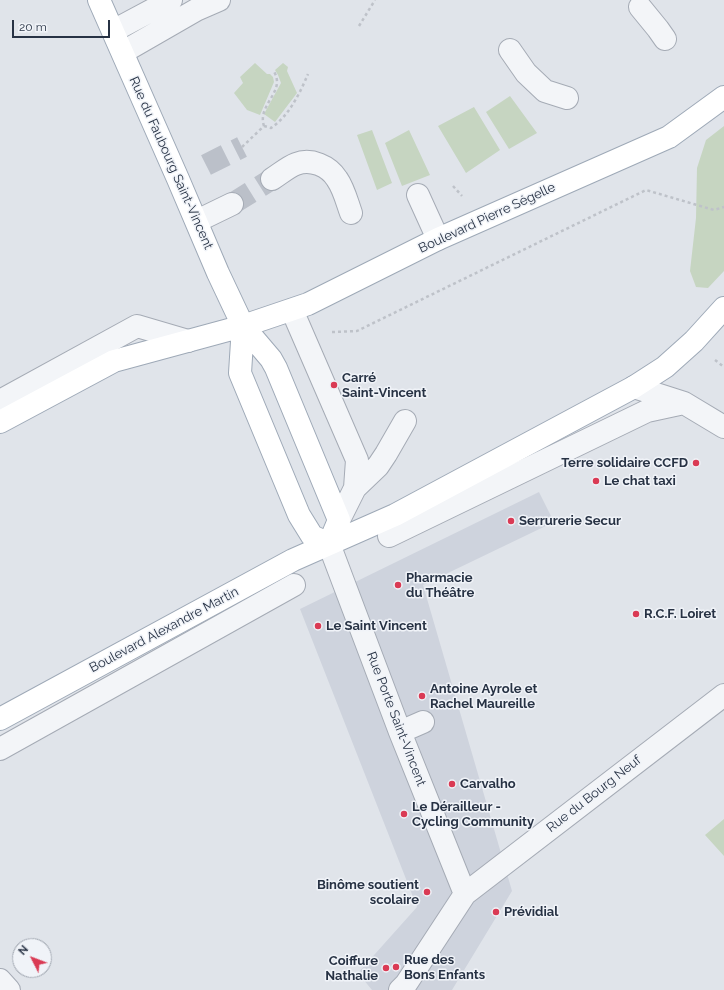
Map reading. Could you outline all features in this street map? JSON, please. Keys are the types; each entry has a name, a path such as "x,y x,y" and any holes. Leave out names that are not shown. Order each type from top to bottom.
{"main road":[{"name":"Rue du Faubourg Saint-Vincent","path":"99,0 197,221 218,273 243,326 271,359 276,368 339,520"},
{"name":"Boulevard Pierre Ségelle","path":"243,326 308,304 438,239 669,137 724,98"},
{"path":"329,544 395,516 634,387 665,367 694,340 724,308"},
{"name":"Rue du Faubourg Saint-Vincent","path":"243,326 240,373 299,515 312,536 329,544"},
{"path":"0,422 114,361 243,326"},
{"path":"329,544 339,520"},
{"name":"Boulevard Alexandre Martin","path":"0,719 293,560 329,544"}],"street":[{"path":"113,31 171,0"},
{"path":"123,52 196,10 219,0"},
{"path":"640,6 665,39"},
{"path":"510,50 526,73 545,91 567,98"},
{"path":"272,178 297,164 308,162 319,164 328,169 337,179 352,213"},
{"path":"418,195 438,239"},
{"path":"197,221 232,204"},
{"path":"292,310 357,460 355,488"},
{"path":"0,401 137,326 188,341"},
{"path":"634,387 684,403 724,427"},
{"path":"389,536 647,411 684,403"},
{"path":"339,520 355,488 378,466 405,421"},
{"name":"Rue Porte Saint-Vincent","path":"329,544 400,732 465,894"},
{"path":"0,750 294,586"},
{"name":"Rue du Bourg Neuf","path":"465,894 724,695"},
{"path":"400,732 423,722"},
{"path":"406,988 465,894"},
{"path":"0,980 9,990"}],"path":[{"path":"359,26 375,0"},
{"path":"264,126 262,119 277,83 273,70"},
{"path":"264,126 271,128 278,123 299,95 308,74"},
{"path":"242,147 264,126"},
{"path":"330,332 357,331 646,190 714,210 724,207"}],"shaded area":[{"path":"539,492 554,522 423,585 512,891 452,990 372,990 358,973 417,907 300,609"}],"green space":[{"path":"255,63 267,74 270,74 273,77 274,82 260,115 247,110 234,93 243,83 240,77"},
{"path":"283,63 288,67 287,71 297,93 275,122 264,114 281,83 275,70"},
{"path":"510,96 537,133 509,149 486,112"},
{"path":"474,107 500,150 466,173 438,126"},
{"path":"724,126 724,271 708,288 696,287 690,271 696,218 697,168 706,140"},
{"path":"372,130 392,183 377,190 357,135"},
{"path":"409,130 430,175 402,186 385,143"},
{"path":"724,819 724,856 705,835"}],"tunnel":[{"path":"206,165 242,147"},
{"path":"232,204 272,179"}],"place":[{"name":"Carré Saint-Vincent","path":"334,385"},
{"name":"Terre solidaire CCFD","path":"696,463"},
{"name":"Le chat taxi","path":"596,481"},
{"name":"Serrurerie Secur","path":"511,521"},
{"name":"Pharmacie du Théâtre","path":"398,585"},
{"name":"R.C.F. Loiret","path":"636,614"},
{"name":"Le Saint Vincent","path":"318,626"},
{"name":"Antoine Ayrole et Rachel Maureille","path":"422,696"},
{"name":"Carvalho","path":"452,784"},
{"name":"Le Dérailleur - Cycling Community","path":"404,814"},
{"name":"Binôme soutient scolaire","path":"427,892"},
{"name":"Prévidial","path":"496,912"},
{"name":"Rue des Bons Enfants","path":"396,967"},
{"name":"Coiffure Nathalie","path":"386,968"}]}
